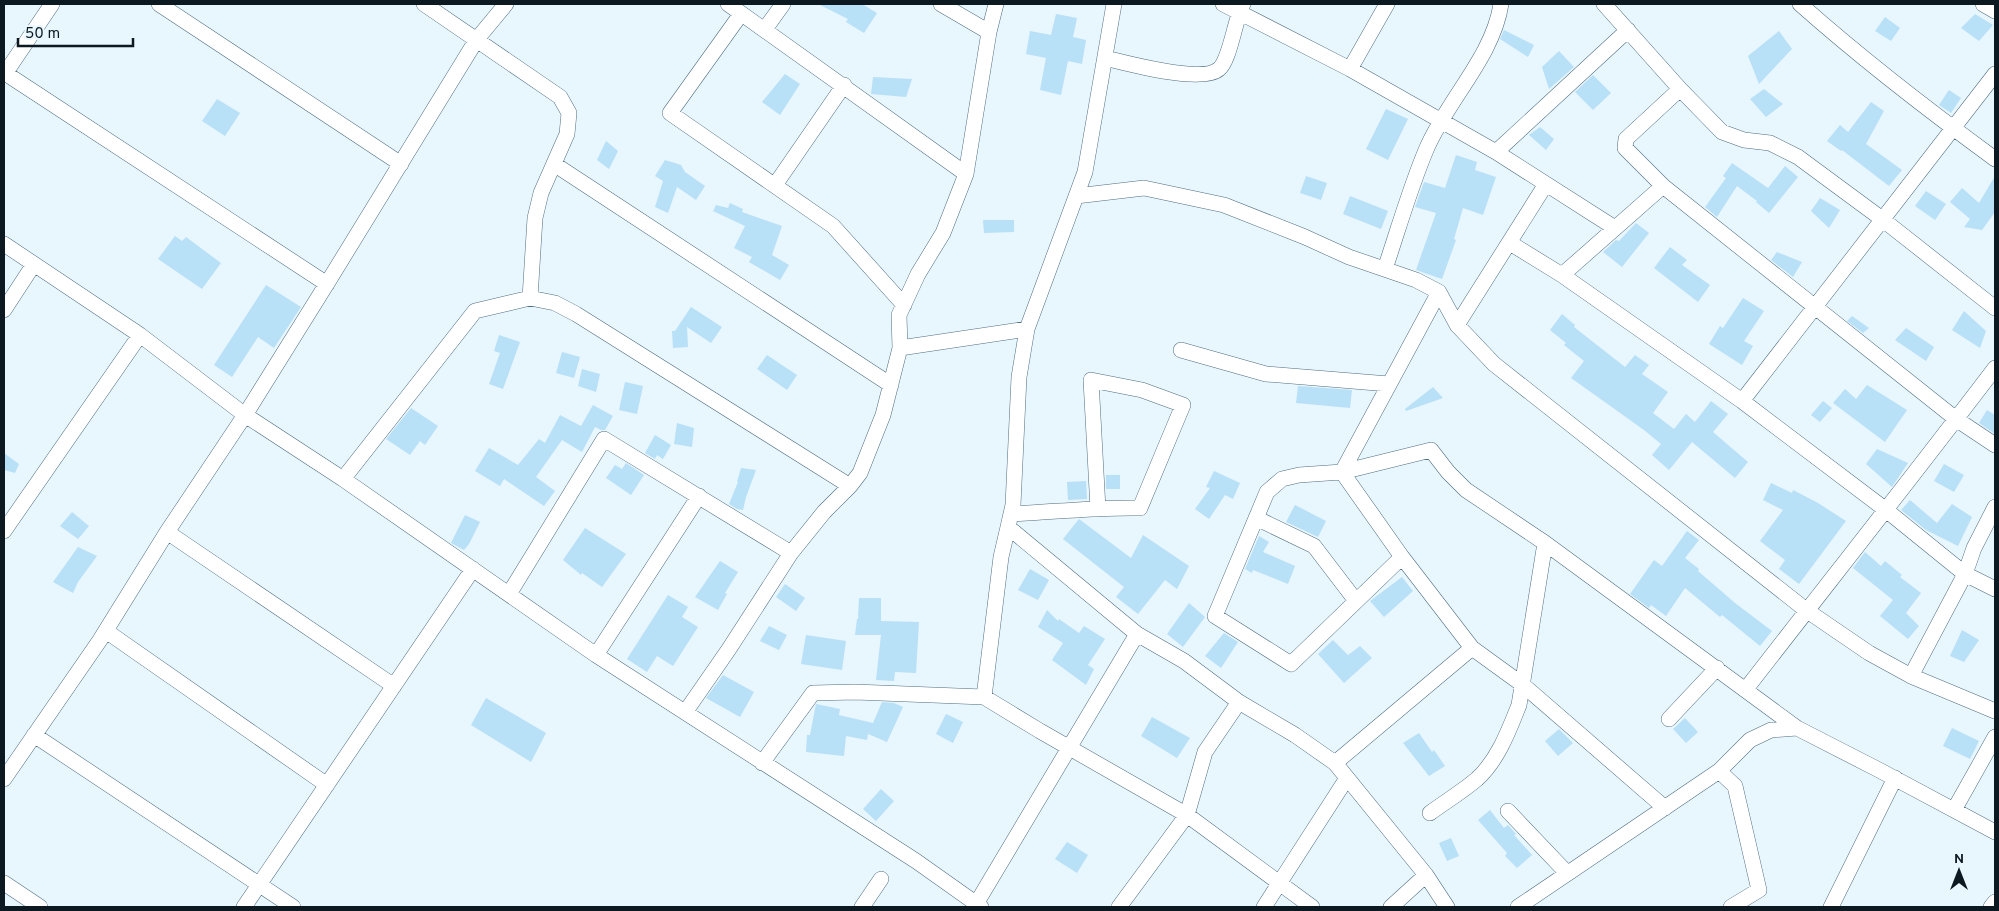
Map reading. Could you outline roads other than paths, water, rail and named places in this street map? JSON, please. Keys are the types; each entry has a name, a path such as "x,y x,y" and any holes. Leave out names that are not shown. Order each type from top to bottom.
{"street":[{"path":"52,4 4,74 327,284"},
{"path":"159,4 401,164"},
{"path":"424,4 560,97 569,113 567,134 541,193 535,218 530,298"},
{"path":"4,780 106,631 167,532 245,415 477,39 506,4"},
{"path":"728,4 765,28 966,174"},
{"path":"765,28 783,4"},
{"path":"941,4 989,32"},
{"path":"686,711 729,649 791,552 860,473 880,424 891,385 900,348 899,315 918,274 943,233 966,174 989,32 996,4"},
{"path":"984,696 1001,557 1013,506 1019,377 1027,329 1085,172 1114,4"},
{"path":"1223,4 1241,8 1496,152 1615,228"},
{"path":"1350,70 1387,4"},
{"path":"1385,269 1426,150 1441,121 1489,43 1496,27 1501,4"},
{"path":"1604,4 1680,89 1722,132 1744,140 1770,144 1798,157 1882,218 1995,308"},
{"path":"1800,4 1852,50 1995,159"},
{"path":"1983,4 1995,11"},
{"path":"1105,58 1171,72 1209,74 1219,69 1226,58 1241,8"},
{"path":"741,14 670,113 833,226 904,305"},
{"path":"1496,152 1628,30"},
{"path":"1742,401 1995,74"},
{"path":"775,185 844,86"},
{"path":"1680,89 1626,139 1625,148 1663,186 1956,419 1995,445"},
{"path":"554,164 891,385"},
{"path":"1457,325 1546,184"},
{"path":"1562,275 1663,186"},
{"path":"1076,196 1144,188 1224,205 1305,237 1349,257 1416,280 1439,292 1457,325 1494,364 1806,610 1869,653 1910,676 1995,711"},
{"path":"1510,243 1562,275 1742,401 1886,510 1964,574 1995,589"},
{"path":"4,244 140,335 245,415 343,478 596,654 916,861 978,906 1136,634"},
{"path":"4,310 34,264"},
{"path":"1342,472 1439,292"},
{"path":"343,478 475,311 530,298 555,303 576,314 850,486"},
{"path":"900,348 1027,329"},
{"path":"4,531 140,335"},
{"path":"1181,350 1266,374 1389,384"},
{"path":"1746,689 1995,368"},
{"path":"1010,520 1098,508 1140,508 1183,406 1142,390 1091,380 1098,508"},
{"path":"509,594 604,439 791,552"},
{"path":"1402,557 1291,664 1215,616 1267,492 1282,479 1299,475 1342,472 1431,450 1448,472 1466,490 1545,543 1746,689 1796,728 1895,778 1995,832"},
{"path":"1342,472 1402,557 1472,648 1522,685 1665,808"},
{"path":"596,654 698,496"},
{"path":"1910,676 1964,574 1974,548 1995,507"},
{"path":"1256,518 1314,546 1356,601"},
{"path":"1010,520 1136,634 1184,661 1238,702 1295,735 1335,763 1426,875 1447,907"},
{"path":"167,532 394,686"},
{"path":"1430,813 1478,778 1496,754 1519,705 1545,543"},
{"path":"244,907 473,569"},
{"path":"106,631 327,785"},
{"path":"1335,763 1472,648"},
{"path":"1669,719 1717,668"},
{"path":"762,763 813,694 855,692 984,696 1186,815 1312,907"},
{"path":"1119,907 1186,815 1206,752 1238,702"},
{"path":"1518,907 1719,771 1750,740 1771,730 1796,728"},
{"path":"34,735 292,907"},
{"path":"1954,810 1995,737"},
{"path":"1719,771 1734,786 1759,890 1731,907"},
{"path":"1264,907 1347,778"},
{"path":"1831,907 1895,778"},
{"path":"1508,811 1567,873"},
{"path":"1391,907 1426,875"},
{"path":"862,907 881,879"},
{"path":"4,883 40,907"},
{"path":"1991,907 1995,902"}]}
